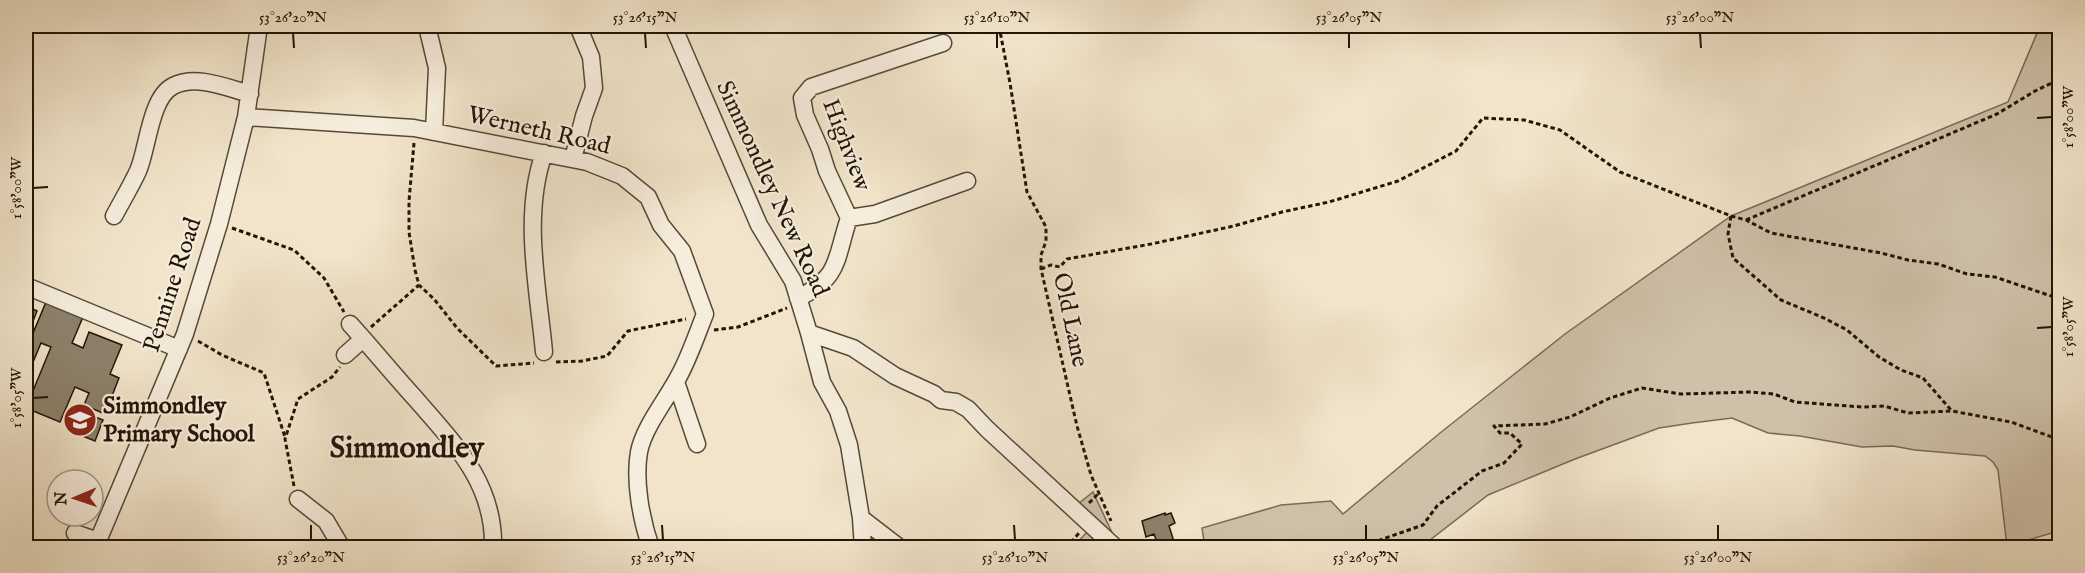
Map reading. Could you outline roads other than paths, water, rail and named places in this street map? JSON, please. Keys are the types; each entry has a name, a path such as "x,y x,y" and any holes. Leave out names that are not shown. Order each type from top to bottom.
{"street":[{"name":"Pennine Road","path":"96,544 182,341 219,224 246,117 259,26"},
{"path":"427,26 437,68 434,132"},
{"path":"573,159 594,88 591,57 578,26"},
{"name":"Simmondley New Road","path":"674,26 759,225 793,281 822,382 838,411 849,445 861,518 863,548"},
{"name":"Highview","path":"799,301 826,280 837,261 849,218 827,171 802,98 811,87 943,43"},
{"path":"114,216 139,169 154,115 162,96 172,86 191,82 212,84 250,94"},
{"name":"Werneth Road","path":"246,117 414,128 587,162 622,176 648,197 662,225 682,251 705,314 676,382"},
{"path":"543,359 533,216 534,187 544,153"},
{"name":"Highview","path":"849,218 875,214 900,203 967,181"},
{"path":"26,286 182,341"},
{"path":"345,355 358,333 454,443 473,468 485,494 494,534 493,548"},
{"path":"809,333 853,348 895,376 934,394 941,400 956,402 968,409 1116,548"},
{"path":"676,382 697,444"},
{"path":"651,548 643,526 638,496 639,451 647,430 676,382"},
{"path":"298,499 326,520 342,548"},
{"path":"861,518 900,548"},
{"path":"75,533 96,544"}],"place":[{"name":"Simmondley Primary School","path":"80,420"}],"district":[{"name":"Simmondley","path":"407,449"}]}
